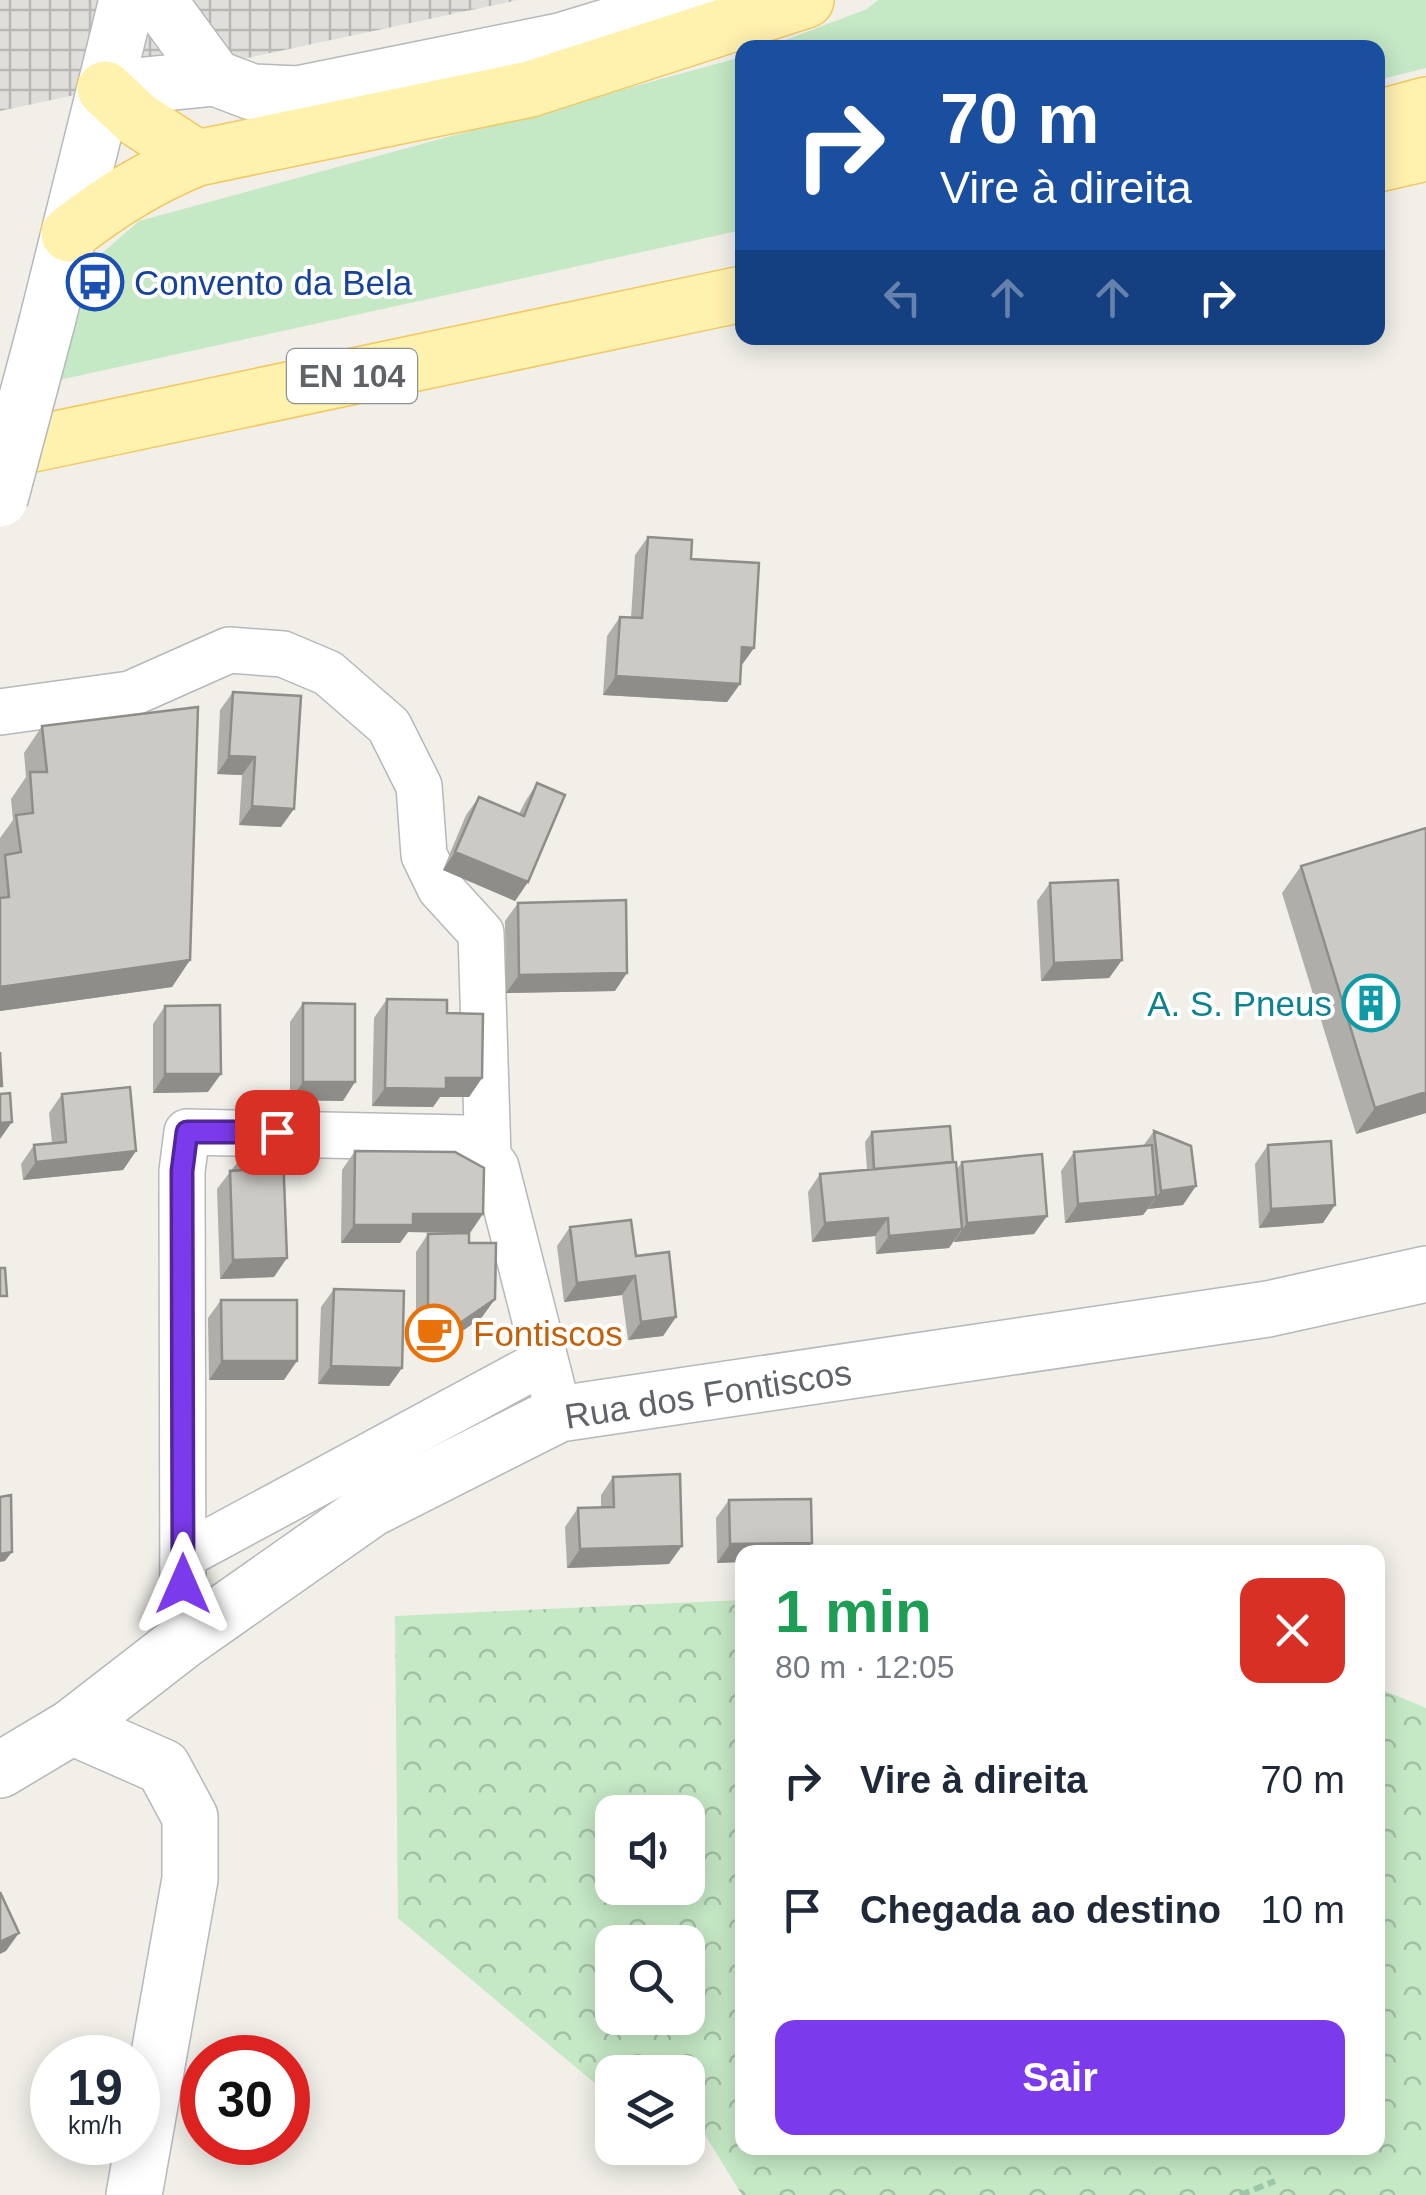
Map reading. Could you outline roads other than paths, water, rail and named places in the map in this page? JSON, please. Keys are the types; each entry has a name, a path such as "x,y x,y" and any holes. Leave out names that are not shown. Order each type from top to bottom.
{"main road":[{"path":"69,234 104,206 159,174 197,158 530,90 806,0"},
{"path":"105,90 137,119 197,158"},
{"path":"1385,116 1426,105"},
{"path":"1385,162 1426,153"},
{"name":"EN 104","path":"0,451 730,294"}],"street":[{"path":"0,499 127,0"},
{"path":"158,0 215,78"},
{"path":"105,90 215,78 252,92 298,94 560,41 696,0"},
{"path":"0,712 130,694 229,650 282,654 328,673 388,726 420,786 424,855 440,888 481,934 488,1157"},
{"path":"182,1641 182,1171 187,1132 463,1138 496,1167 559,1414"},
{"name":"Rua dos Fontiscos","path":"3,1766 72,1727 182,1641 370,1509 559,1414 1268,1309 1426,1274"},
{"path":"183,1556 545,1361"},
{"path":"72,1727 163,1767 190,1817 190,1879 134,2195"}],"place":[{"name":"Convento da Bela","path":"95,282"},
{"name":"A. S. Pneus","path":"1371,1003"},
{"name":"Fontiscos","path":"434,1333"}]}
